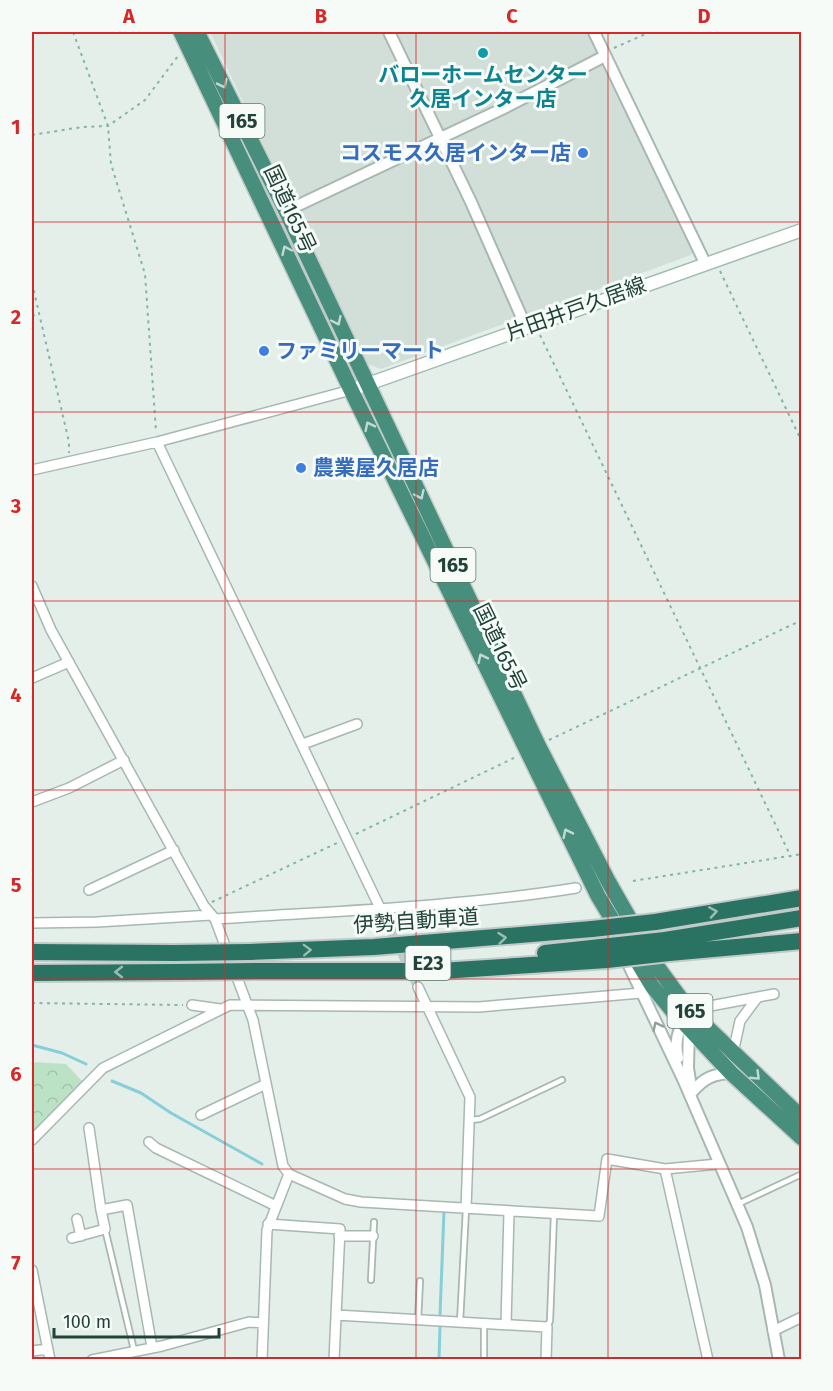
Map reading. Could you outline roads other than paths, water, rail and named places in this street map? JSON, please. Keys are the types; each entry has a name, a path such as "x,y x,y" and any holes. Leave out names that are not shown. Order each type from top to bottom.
{"highway":[{"name":"国道165号","path":"197,32 286,211 538,745 618,899 687,1020 733,1054 801,1118"},
{"name":"国道165号","path":"184,38 351,390 598,896 652,986 687,1020 731,1073 801,1138"},
{"name":"伊勢自動車道","path":"32,952 249,952 386,947 655,922 801,898"},
{"name":"伊勢自動車道","path":"32,973 254,971 375,967 604,954 667,946 801,918"},
{"path":"667,946 801,941"}],"main road":[{"name":"片田井戸久居線","path":"351,390 801,230"}],"street":[{"path":"389,32 530,325"},
{"path":"594,32 709,262"},
{"path":"286,211 605,56"},
{"path":"32,470 157,442 351,390"},
{"path":"157,442 390,929"},
{"path":"32,586 69,662 204,906 213,917 247,1005 284,1166 289,1174 345,1199 509,1212 599,1216 607,1159 665,1169 718,1164"},
{"path":"32,678 69,662"},
{"path":"303,744 357,724"},
{"path":"32,802 69,788 124,760"},
{"path":"89,891 174,850"},
{"path":"32,923 379,909 532,895 576,888"},
{"path":"598,896 641,993 683,1079 757,1252 779,1359"},
{"path":"418,987 470,1096 466,1209"},
{"path":"32,1140 103,1068 230,1005 478,1007 641,993"},
{"path":"683,1079 675,1048 677,1034 687,1020 774,994"},
{"path":"733,1054 740,1021 756,998"},
{"path":"192,1005 220,1009"},
{"path":"687,1020 688,1068 692,1092 718,1164"},
{"path":"692,1092 707,1077 731,1073"},
{"path":"201,1115 266,1084"},
{"path":"77,1219 77,1237 105,1229 89,1128"},
{"path":"149,1142 156,1148 274,1205"},
{"path":"665,1169 708,1359"},
{"path":"262,1359 268,1224 274,1205 289,1174"},
{"path":"101,1210 127,1205 152,1347"},
{"path":"506,1324 509,1212"},
{"path":"268,1224 340,1229 334,1359"},
{"path":"339,1236 373,1236"},
{"path":"32,1270 50,1359"},
{"path":"336,1315 547,1327 546,1359"},
{"path":"773,1331 801,1317"},
{"path":"92,1359 133,1354 249,1322 263,1323"},
{"path":"32,1351 48,1349"}],"lane":[{"path":"470,1120 480,1119 562,1080"},
{"path":"738,1204 801,1174"},
{"path":"460,1322 466,1209"},
{"path":"547,1327 550,1321 554,1214"},
{"path":"371,1280 374,1222"},
{"path":"105,1229 133,1354"},
{"path":"418,1320 420,1281"},
{"path":"483,1359 484,1323"}],"waterway":[{"path":"32,1045 62,1053 86,1064"},
{"path":"112,1081 141,1093 171,1113 262,1164"},
{"path":"440,1315 444,1211"},
{"path":"439,1360 440,1326"}],"tunnel":[{"path":"390,929 418,987"}],"place":[{"name":"バローホームセンター 久居インター店","path":"483,53"},
{"name":"コスモス久居インター店","path":"583,153"},
{"name":"ファミリーマート","path":"264,351"},
{"name":"農業屋久居店","path":"301,468"}]}
